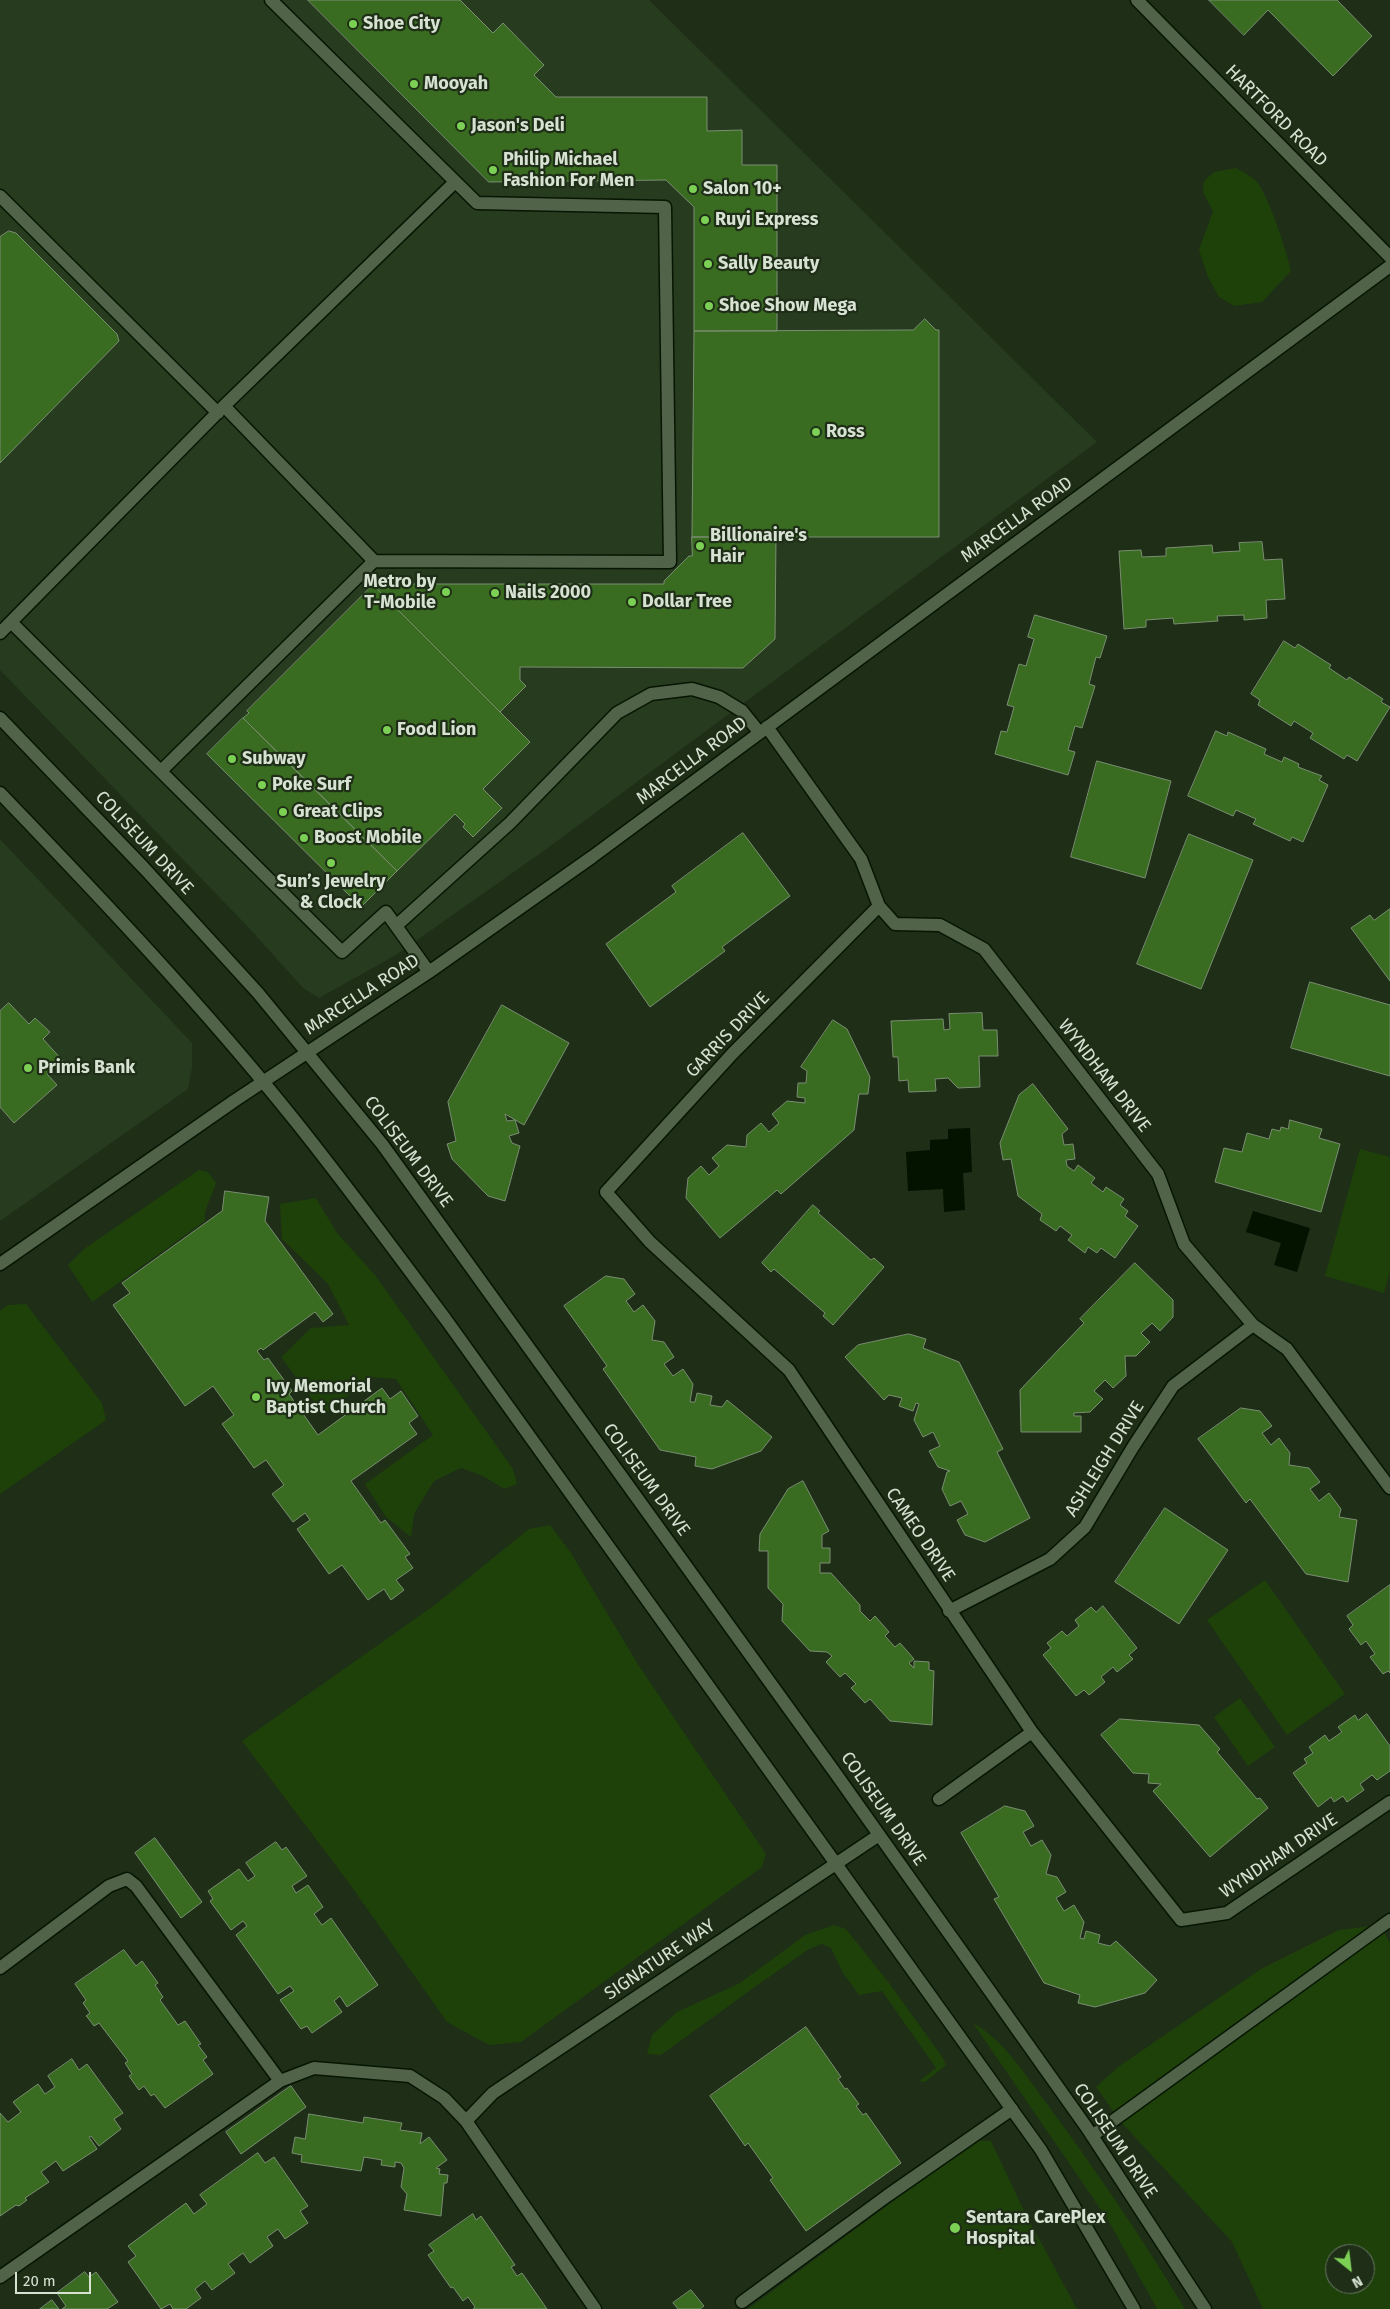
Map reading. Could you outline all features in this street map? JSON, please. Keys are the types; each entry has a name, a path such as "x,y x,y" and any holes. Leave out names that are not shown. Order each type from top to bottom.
{"street":[{"path":"0,196 374,561 670,562 665,207 477,204 271,0"},
{"name":"HARTFORD ROAD","path":"1137,0 1390,257"},
{"path":"0,633 221,410 455,182"},
{"name":"MARCELLA ROAD","path":"4,1261 262,1082 429,972 592,857 1390,266"},
{"path":"161,771 374,561"},
{"path":"11,622 342,952 386,912 429,972"},
{"name":"WYNDHAM DRIVE","path":"397,925 510,823 617,713 651,694 692,689 719,697 763,729 861,859 879,906 894,924 940,925 984,949 1158,1174 1184,1244 1253,1325 1287,1348 1390,1488"},
{"name":"COLISEUM DRIVE","path":"0,718 211,940 308,1052 382,1144 879,1835 1092,2136 1205,2309"},
{"path":"0,793 84,880 262,1082 367,1214 441,1314 1041,2150 1134,2309"},
{"name":"GARRIS DRIVE","path":"606,1192 733,1053 879,906"},
{"name":"CAMEO DRIVE","path":"606,1192 650,1242 789,1370 1032,1732 1181,1920"},
{"path":"0,1247 4,1261"},
{"name":"ASHLEIGH DRIVE","path":"949,1611 1050,1559 1085,1527 1172,1386 1253,1325"},
{"path":"939,1799 1032,1732"},
{"name":"WYNDHAM DRIVE","path":"1181,1920 1227,1913 1390,1802"},
{"name":"SIGNATURE WAY","path":"466,2121 493,2093 879,1835"},
{"path":"0,1968 109,1886 128,1879 136,1886 280,2081"},
{"path":"1092,2136 1390,1920"},
{"path":"0,2277 280,2081 314,2068 410,2076 444,2098 466,2121 595,2309"},
{"path":"742,2302 887,2196 1012,2109"}],"shaded area":[{"path":"0,0 649,0 1097,442 545,850 396,955 319,998 303,988 250,929 0,670"},
{"path":"0,839 192,1043 192,1068 188,1089 0,1221"},
{"path":"970,1128 972,1172 963,1173 965,1210 944,1212 943,1189 908,1191 906,1152 930,1150 930,1140 948,1139 948,1129"},
{"path":"1253,1211 1310,1228 1297,1272 1274,1265 1281,1243 1246,1232"}],"green space":[{"path":"1236,168 1252,177 1261,187 1277,224 1291,271 1262,302 1234,306 1219,297 1208,277 1199,250 1213,211 1203,192 1204,181 1214,172"},
{"path":"1360,1149 1390,1157 1390,1271 1384,1293 1325,1276"},
{"path":"199,1170 208,1172 216,1183 207,1207 205,1221 92,1302 68,1265 84,1249"},
{"path":"316,1198 337,1233 375,1275 513,1469 517,1484 504,1489 483,1476 461,1468 434,1481 414,1514 411,1537 386,1517 365,1484 433,1435 396,1379 371,1377 324,1415 281,1357 311,1328 349,1325 328,1284 282,1239 280,1204"},
{"path":"26,1304 102,1403 106,1420 0,1494 0,1311 8,1305"},
{"path":"550,1525 571,1553 639,1666 766,1854 762,1867 521,2042 489,2045 447,2022 349,1883 242,1741 436,1604 529,1529"},
{"path":"1265,1580 1345,1694 1287,1735 1207,1620"},
{"path":"1240,1698 1275,1747 1248,1766 1214,1717"},
{"path":"834,1925 846,1929 889,1983 943,2058 946,2065 925,2082 919,2081 936,2068 882,1991 859,1995 843,1973 831,1948 822,1944 809,1949 661,2055 647,2054 652,2035 677,2012 740,1983 805,1935"},
{"path":"1380,1925 1390,1943 1390,2309 1263,2309 1232,2242 1120,2121 1096,2087 1118,2067 1261,1969 1339,1930"},
{"path":"973,2023 995,2039 1023,2071 1118,2205 1185,2309 1157,2309 1108,2220"},
{"name":"Sentara CarePlex Hospital","path":"975,2140 991,2141 1024,2211 1077,2309 748,2309"}],"building":[{"path":"308,0 460,0 493,33 503,23 544,65 534,75 556,97 707,97 707,131 742,130 742,165 777,165 777,331 694,331 694,207 666,180 489,182"},
{"path":"1209,0 1337,0 1372,36 1333,76 1268,10 1244,35"},
{"path":"9,231 16,233 117,334 119,341 0,463 0,237"},
{"name":"Ross","path":"925,319 936,330 939,330 939,537 692,537 694,331 913,330"},
{"path":"692,537 776,537 775,639 743,668 520,667 520,680 526,686 500,712 373,585 376,582 382,582 382,584 664,584 664,581 689,556 692,556"},
{"path":"1262,542 1264,560 1282,559 1285,599 1266,600 1267,618 1244,620 1244,615 1217,616 1218,621 1174,624 1173,618 1146,620 1146,627 1124,629 1119,551 1141,550 1142,557 1166,556 1166,548 1212,545 1213,553 1240,551 1239,543"},
{"name":"Food Lion","path":"373,585 530,742 483,789 502,808 473,837 463,827 465,824 455,814 397,871 243,718 249,713 247,711"},
{"path":"1035,615 1107,636 1100,658 1096,657 1089,684 1095,686 1082,728 1075,726 1068,750 1075,752 1068,775 995,754 1001,731 1007,732 1014,707 1007,705 1019,664 1026,666 1032,646 1034,639 1028,637"},
{"path":"1284,641 1295,648 1298,644 1331,665 1329,668 1347,680 1349,677 1383,699 1381,702 1390,707 1357,761 1347,755 1344,759 1310,738 1313,733 1294,721 1291,726 1258,705 1260,700 1251,694"},
{"path":"243,718 397,871 361,907 207,754"},
{"path":"1216,731 1227,736 1228,732 1266,749 1264,754 1282,762 1284,757 1299,764 1298,767 1322,776 1319,780 1328,785 1303,842 1292,837 1290,841 1253,824 1256,819 1236,810 1233,816 1188,796"},
{"path":"1097,761 1171,781 1145,878 1071,857"},
{"path":"743,833 790,896 722,947 725,951 650,1007 606,944 676,892 672,886"},
{"path":"1189,834 1253,860 1201,989 1137,964"},
{"path":"1390,909 1390,981 1351,928 1370,915 1374,920"},
{"path":"1310,982 1390,1005 1390,1076 1291,1048"},
{"name":"Primis Bank","path":"9,1003 29,1024 35,1018 50,1032 43,1039 63,1061 47,1074 57,1085 14,1123 0,1107 0,1011"},
{"path":"502,1005 569,1043 524,1125 505,1114 507,1121 515,1120 519,1133 509,1136 512,1143 520,1146 505,1201 488,1196 452,1159 447,1144 456,1141 448,1102"},
{"path":"982,1013 983,1030 997,1030 998,1056 979,1056 980,1087 958,1088 948,1078 935,1079 936,1091 909,1092 908,1080 899,1081 898,1057 893,1057 891,1021 943,1019 944,1030 950,1029 949,1014"},
{"path":"833,1020 847,1029 870,1077 868,1094 859,1094 854,1130 781,1194 777,1190 720,1238 686,1198 688,1178 701,1166 709,1175 719,1166 712,1158 727,1145 746,1147 747,1135 761,1123 769,1132 779,1123 772,1114 787,1101 805,1103 805,1098 797,1097 798,1083 806,1083 807,1071 801,1067"},
{"path":"1033,1084 1068,1129 1062,1134 1064,1145 1073,1144 1075,1159 1066,1160 1067,1166 1074,1171 1078,1165 1095,1178 1091,1183 1103,1192 1106,1187 1124,1199 1120,1205 1128,1211 1125,1216 1138,1226 1115,1258 1101,1248 1097,1253 1088,1247 1085,1253 1068,1240 1072,1235 1060,1226 1056,1231 1040,1220 1042,1214 1018,1196 1011,1159 1003,1160 1000,1143 1019,1095"},
{"path":"1290,1120 1322,1129 1319,1138 1340,1144 1321,1212 1215,1182 1224,1148 1242,1152 1247,1133 1269,1139 1272,1129 1280,1131 1281,1127 1288,1129"},
{"name":"Ivy Memorial Baptist Church","path":"225,1191 269,1197 265,1221 333,1314 323,1322 315,1312 263,1350 261,1348 257,1351 264,1360 268,1358 292,1391 289,1394 318,1435 382,1388 390,1399 401,1391 418,1416 409,1423 417,1434 351,1481 381,1523 385,1520 410,1554 405,1557 413,1568 396,1580 404,1590 391,1600 384,1589 368,1600 342,1565 329,1574 297,1529 310,1520 305,1513 293,1522 272,1494 284,1485 266,1460 254,1468 222,1424 234,1415 213,1386 185,1406 113,1305 130,1293 122,1283 222,1211"},
{"path":"813,1205 820,1211 818,1213 871,1260 874,1258 884,1267 833,1325 823,1316 825,1313 774,1269 771,1272 762,1263"},
{"path":"1135,1263 1173,1300 1173,1317 1160,1331 1152,1323 1141,1333 1150,1342 1136,1356 1125,1356 1126,1376 1113,1388 1105,1380 1094,1391 1103,1399 1090,1412 1074,1413 1074,1416 1081,1416 1081,1432 1021,1432 1020,1390 1084,1323 1080,1319"},
{"path":"606,1276 624,1279 635,1294 626,1301 634,1312 643,1305 655,1321 652,1340 664,1342 674,1357 664,1364 673,1376 683,1369 693,1384 690,1402 695,1402 697,1393 712,1396 710,1405 722,1407 727,1400 772,1437 761,1451 712,1469 695,1466 696,1457 660,1450 603,1369 607,1366 564,1306"},
{"path":"909,1334 926,1339 923,1348 959,1362 1003,1449 997,1452 1030,1518 985,1542 965,1535 957,1520 968,1514 961,1501 950,1506 942,1489 947,1472 950,1471 938,1467 929,1451 940,1446 933,1432 923,1437 914,1420 919,1404 916,1403 913,1411 899,1406 902,1398 889,1395 884,1400 845,1357 858,1345"},
{"path":"1241,1408 1260,1411 1272,1426 1262,1433 1271,1445 1279,1438 1290,1453 1289,1465 1309,1468 1320,1482 1310,1489 1319,1501 1329,1493 1341,1509 1339,1517 1357,1520 1348,1582 1306,1574 1250,1499 1246,1503 1198,1439"},
{"path":"803,1481 829,1531 822,1535 822,1548 830,1548 830,1563 820,1563 820,1573 831,1573 860,1605 860,1611 870,1621 875,1616 889,1632 885,1636 895,1647 900,1643 914,1659 909,1663 914,1668 914,1661 929,1662 929,1670 934,1671 932,1725 890,1721 870,1699 865,1703 851,1688 856,1684 845,1673 840,1677 826,1662 832,1656 827,1652 810,1651 782,1621 783,1604 768,1588 768,1551 759,1551 760,1534 788,1489"},
{"path":"1165,1508 1228,1550 1179,1624 1115,1582"},
{"path":"1390,1585 1390,1673 1388,1671 1383,1674 1370,1657 1375,1654 1366,1641 1361,1645 1349,1629 1353,1625 1347,1616"},
{"path":"1103,1606 1137,1648 1129,1655 1133,1659 1117,1672 1113,1667 1101,1677 1105,1682 1089,1695 1084,1690 1076,1696 1043,1655 1051,1648 1047,1643 1062,1631 1067,1636 1079,1626 1075,1620 1091,1607 1096,1612"},
{"path":"1367,1714 1390,1746 1390,1771 1377,1780 1372,1775 1360,1784 1364,1790 1347,1802 1343,1796 1334,1802 1331,1797 1318,1807 1293,1773 1307,1763 1304,1759 1313,1753 1309,1747 1325,1735 1329,1741 1342,1732 1338,1727 1355,1715 1358,1720"},
{"path":"1120,1719 1199,1725 1220,1749 1217,1752 1257,1799 1260,1798 1268,1808 1210,1857 1153,1791 1161,1784 1148,1783 1149,1774 1133,1773 1101,1735"},
{"path":"1005,1806 1025,1811 1034,1826 1023,1832 1031,1846 1042,1840 1051,1855 1046,1874 1057,1877 1066,1892 1056,1898 1064,1911 1074,1905 1084,1922 1080,1938 1084,1939 1086,1931 1100,1935 1098,1943 1110,1946 1116,1941 1157,1980 1145,1993 1095,2007 1078,2003 1080,1995 1044,1983 994,1899 999,1897 961,1833"},
{"path":"155,1838 202,1902 181,1918 135,1853"},
{"path":"276,1842 282,1850 286,1847 307,1876 292,1886 296,1893 308,1885 323,1907 314,1914 322,1925 331,1918 378,1985 347,2007 340,1996 334,2001 342,2012 312,2033 307,2026 301,2029 280,2000 294,1991 290,1986 278,1994 236,1935 247,1926 243,1921 231,1930 210,1901 213,1899 208,1891 239,1869 248,1881 255,1876 246,1863"},
{"path":"124,1950 136,1966 142,1961 158,1983 155,1985 163,1997 160,2000 178,2025 185,2021 201,2044 198,2045 207,2057 203,2060 213,2074 165,2108 154,2094 151,2096 144,2086 139,2090 136,2086 129,2076 132,2074 125,2063 128,2061 99,2023 94,2026 86,2016 90,2013 83,2003 86,2000 75,1984"},
{"path":"806,2027 841,2077 838,2079 859,2104 856,2106 863,2115 866,2113 901,2163 806,2231 770,2180 773,2178 748,2143 745,2146 710,2096"},
{"path":"72,2059 79,2070 87,2064 123,2113 114,2119 121,2129 99,2146 91,2136 89,2137 97,2149 63,2171 56,2161 41,2172 49,2182 25,2198 27,2200 19,2206 16,2205 0,2216 0,2113 8,2122 21,2112 13,2102 38,2084 45,2094 55,2087 48,2076"},
{"path":"291,2086 306,2107 241,2154 226,2132"},
{"path":"309,2114 363,2123 364,2117 402,2123 400,2130 422,2133 420,2144 429,2137 447,2160 436,2168 440,2169 439,2174 448,2175 447,2183 444,2183 441,2216 404,2210 407,2194 401,2187 404,2168 401,2163 395,2162 395,2167 381,2165 382,2160 364,2157 361,2171 301,2162 302,2155 292,2153 295,2137 305,2139"},
{"path":"258,2153 265,2163 274,2157 308,2206 300,2211 308,2223 285,2239 278,2229 267,2237 273,2246 250,2263 243,2253 228,2264 235,2273 212,2290 205,2281 195,2289 201,2298 186,2309 173,2309 170,2304 161,2309 128,2262 136,2256 128,2246 186,2203 194,2214 207,2204 200,2195"},
{"path":"473,2214 476,2220 481,2216 515,2265 511,2267 517,2276 522,2273 547,2309 473,2309 475,2307 468,2297 463,2301 453,2287 451,2288 428,2255 434,2251 429,2245"},
{"path":"85,2272 89,2277 96,2272 118,2302 107,2309 62,2309 66,2306 57,2293"},
{"path":"691,2290 704,2306 700,2309 678,2309 673,2303"},
{"path":"52,2300 59,2309 40,2309"}],"place":[{"name":"Shoe City","path":"353,24"},
{"name":"Mooyah","path":"414,84"},
{"name":"Jason's Deli","path":"461,126"},
{"name":"Philip Michael Fashion For Men","path":"493,170"},
{"name":"Salon 10+","path":"693,189"},
{"name":"Ruyi Express","path":"705,220"},
{"name":"Sally Beauty","path":"708,264"},
{"name":"Shoe Show Mega","path":"709,306"},
{"name":"Ross","path":"816,432"},
{"name":"Billionaire's Hair","path":"700,546"},
{"name":"Metro by T-Mobile","path":"446,592"},
{"name":"Nails 2000","path":"495,593"},
{"name":"Dollar Tree","path":"632,602"},
{"name":"Food Lion","path":"387,730"},
{"name":"Subway","path":"232,759"},
{"name":"Poke Surf","path":"262,785"},
{"name":"Great Clips","path":"283,812"},
{"name":"Boost Mobile","path":"304,838"},
{"name":"Sun’s Jewelry & Clock","path":"331,863"},
{"name":"Primis Bank","path":"28,1068"},
{"name":"Ivy Memorial Baptist Church","path":"256,1397"},
{"name":"Sentara CarePlex Hospital","path":"955,2228"}]}
